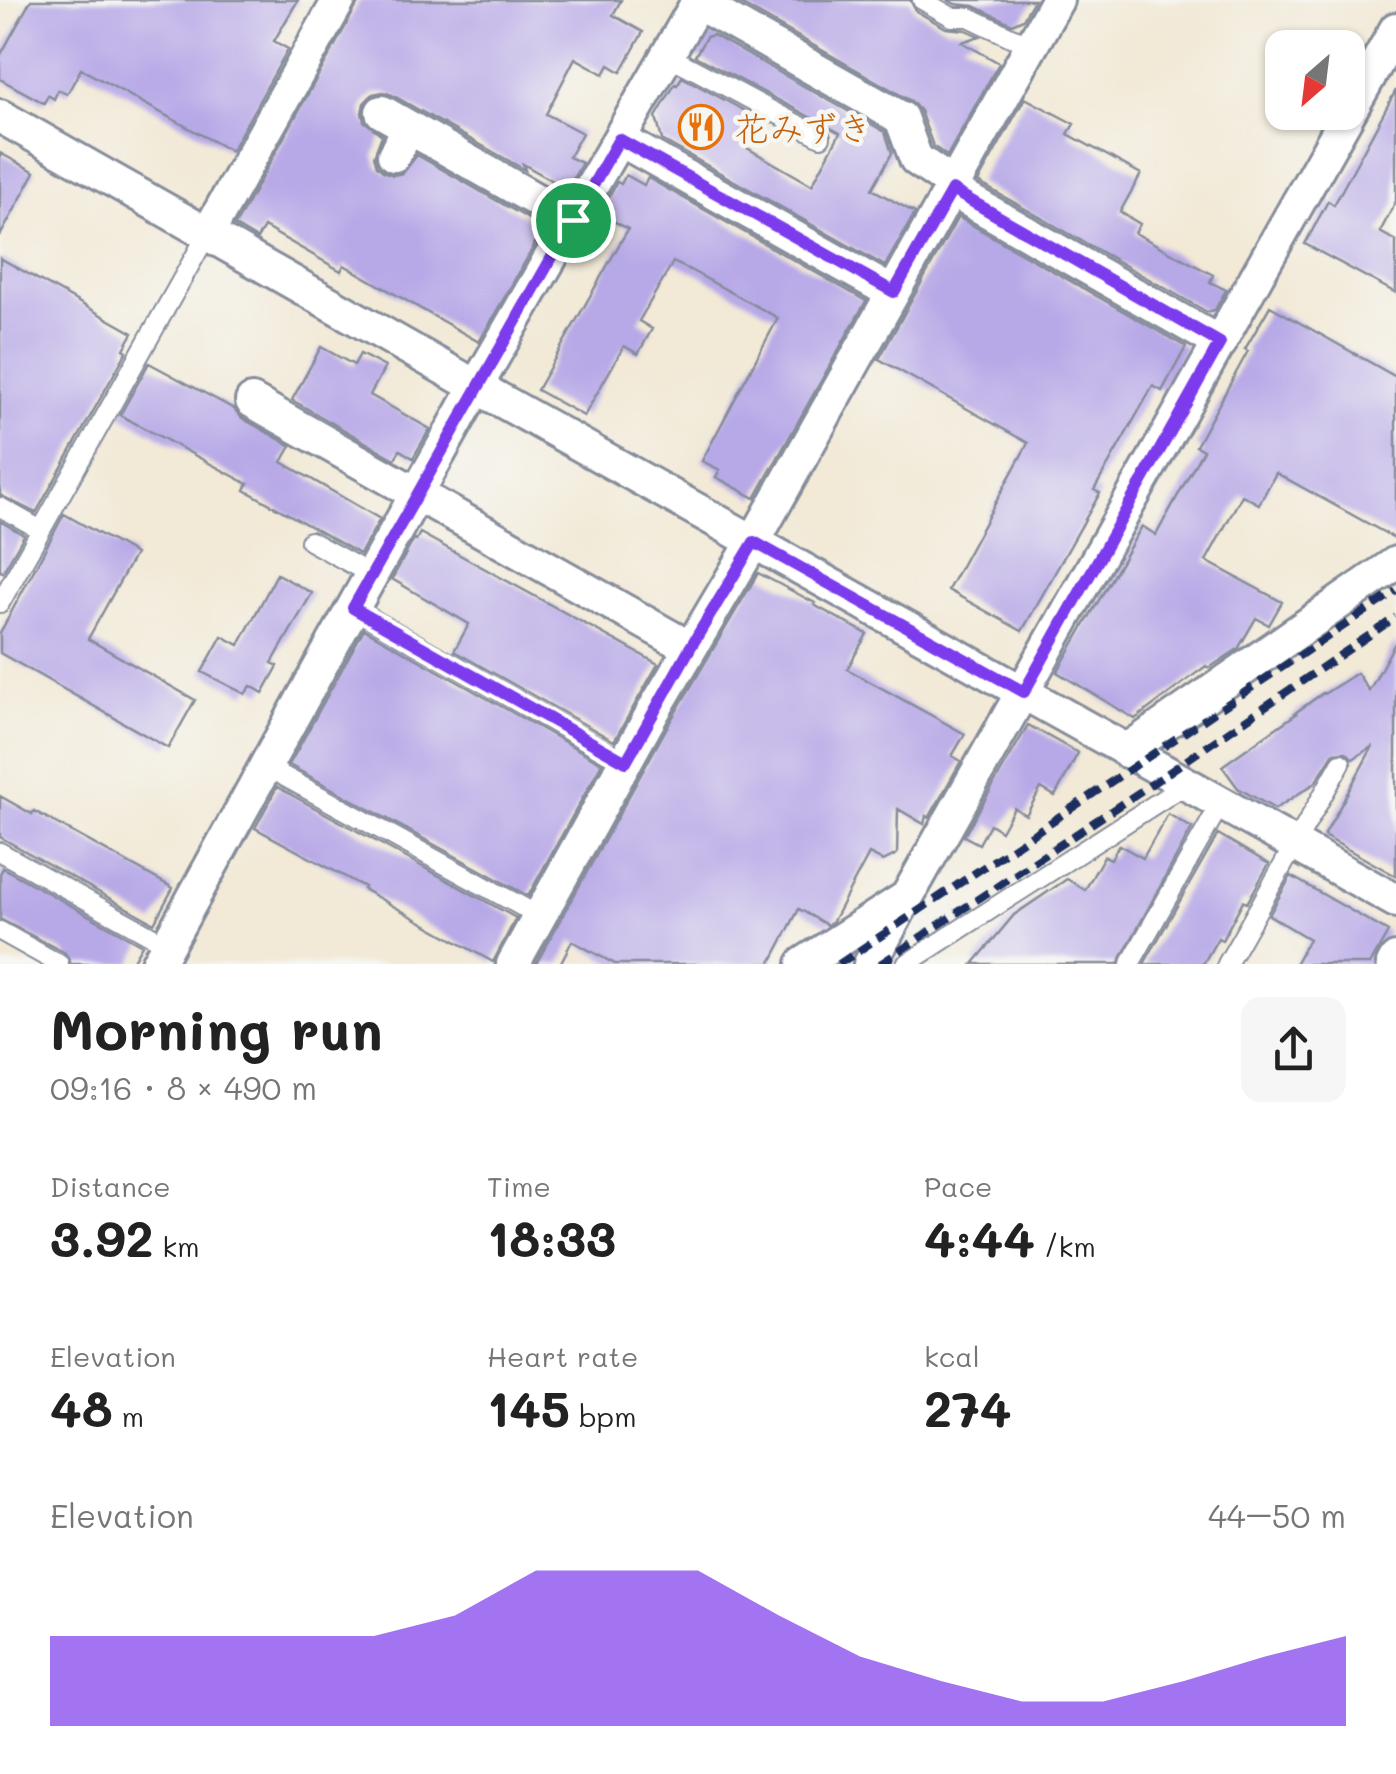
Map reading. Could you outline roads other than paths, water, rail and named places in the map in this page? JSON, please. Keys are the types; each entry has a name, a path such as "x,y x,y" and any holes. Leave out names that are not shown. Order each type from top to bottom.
{"street":[{"path":"208,233 339,0"},
{"path":"514,964 1057,0"},
{"path":"163,955 353,608 698,1 901,118 916,159 948,181 952,190 1220,343"},
{"path":"870,964 1396,29"},
{"path":"0,116 1396,901"},
{"path":"395,132 573,220"},
{"path":"619,139 894,292"},
{"path":"252,400 690,648"},
{"path":"1126,750 1396,564"},
{"path":"803,964 906,897"}],"lane":[{"path":"922,0 952,16 969,17 1033,44"},
{"path":"667,55 821,136"},
{"path":"0,604 208,233"},
{"path":"0,506 41,530"},
{"path":"310,541 372,575"},
{"path":"353,608 626,762"},
{"path":"1227,964 1341,762"},
{"path":"265,766 540,916"},
{"path":"906,964 1188,783"},
{"path":"1130,964 1221,803"},
{"path":"0,852 163,955"},
{"path":"0,931 59,964"}],"railway":[{"path":"839,964 1396,591"},
{"path":"880,964 1396,617"}],"place":[{"name":"花みずき","path":"701,127"}]}
